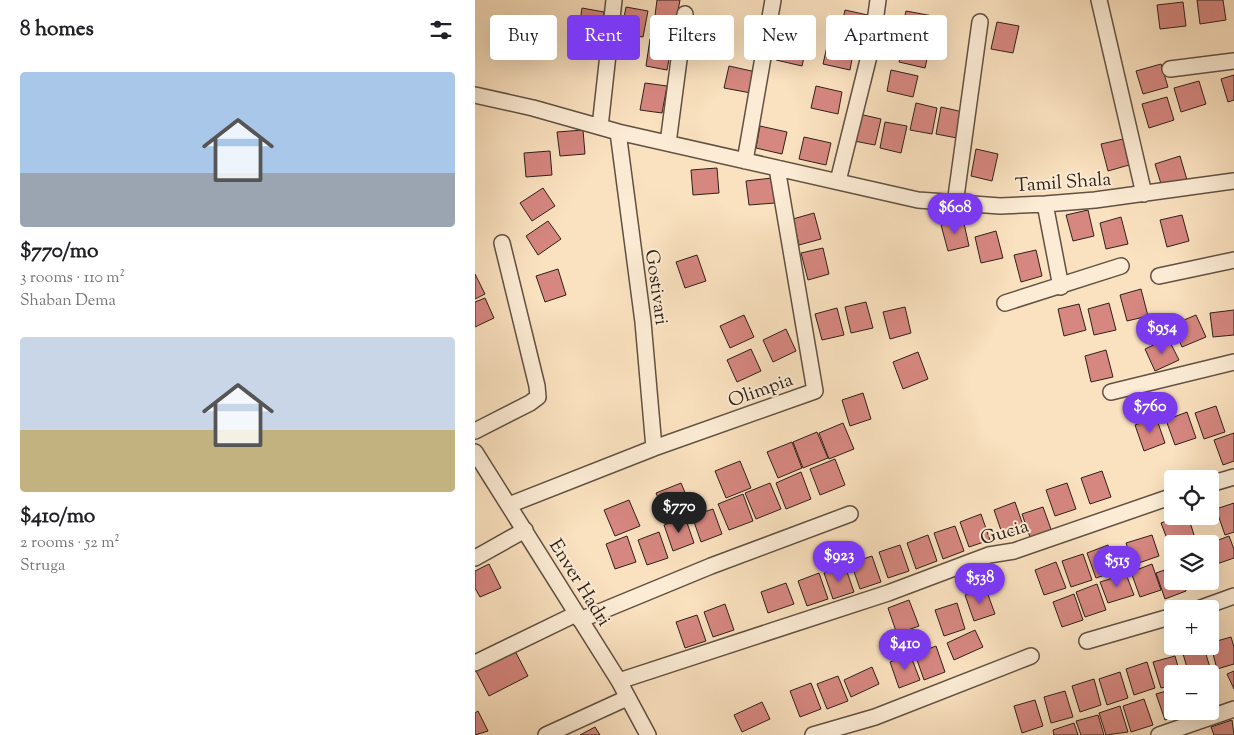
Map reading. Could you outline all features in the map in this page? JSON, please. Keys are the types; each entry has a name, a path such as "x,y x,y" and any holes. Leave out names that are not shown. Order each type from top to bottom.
{"street":[{"path":"601,127 614,0"},
{"path":"745,161 773,0"},
{"path":"838,181 872,44 878,0"},
{"name":"Tamil Shala","path":"1099,0 1144,194"},
{"path":"668,144 685,14"},
{"path":"955,204 980,22"},
{"path":"1170,69 1234,61"},
{"name":"Tamil Shala","path":"475,95 533,108 668,144 918,200 1000,206 1045,204 1144,194 1234,181"},
{"name":"Gostivari","path":"618,132 643,322 654,448"},
{"name":"Olimpia","path":"509,505 654,448 815,390 777,168"},
{"path":"1045,204 1061,287"},
{"path":"475,432 538,397 537,386 502,243"},
{"path":"1159,276 1234,260"},
{"path":"1005,304 1121,266"},
{"path":"1111,392 1234,362"},
{"name":"Enver Hadri","path":"475,452 619,681 648,735"},
{"path":"1219,481 1234,477"},
{"name":"Gucia","path":"619,681 889,592 983,557 1014,551 1164,499"},
{"path":"475,663 578,617 849,514"},
{"path":"475,558 525,530"},
{"path":"1219,601 1234,596"},
{"path":"1087,641 1164,619"},
{"path":"813,735 875,717 1031,656"},
{"path":"546,735 627,698"},
{"path":"1159,735 1234,709"}],"building":[{"path":"657,0 680,0 677,15 655,15"},
{"path":"1197,0 1223,0 1226,20 1200,24"},
{"path":"1183,2 1186,26 1160,29 1157,5"},
{"path":"626,7 648,11 643,37 640,37 640,15 625,15"},
{"path":"582,8 604,12 604,15 581,15"},
{"path":"845,10 868,15 844,15"},
{"path":"906,11 928,15 905,15"},
{"path":"997,22 1019,26 1013,53 991,49"},
{"path":"650,39 650,60 669,60 667,70 646,66"},
{"path":"826,51 826,60 852,60 850,70 823,64"},
{"path":"776,60 803,60 802,66"},
{"path":"899,60 927,60 925,68 899,62"},
{"path":"1161,64 1168,87 1143,94 1136,71"},
{"path":"729,66 756,72 751,93 724,88"},
{"path":"891,70 918,76 913,97 887,91"},
{"path":"1234,75 1234,100 1228,102 1221,79"},
{"path":"1199,81 1206,104 1181,112 1174,88"},
{"path":"645,83 667,86 662,113 640,110"},
{"path":"816,86 842,92 838,114 811,108"},
{"path":"1167,97 1174,120 1149,128 1142,104"},
{"path":"916,103 937,108 932,134 910,130"},
{"path":"941,107 963,112 957,138 936,134"},
{"path":"859,114 881,119 875,145 854,141"},
{"path":"885,122 907,126 901,153 880,148"},
{"path":"760,126 787,132 782,154 756,148"},
{"path":"583,130 585,154 560,156 557,132"},
{"path":"804,137 831,143 826,165 799,159"},
{"path":"1123,139 1129,165 1108,171 1101,144"},
{"path":"976,149 998,154 992,181 971,176"},
{"path":"550,151 552,175 526,177 524,153"},
{"path":"1180,156 1187,180 1162,187 1155,164"},
{"path":"717,168 719,193 693,195 691,170"},
{"path":"772,178 775,203 749,205 746,181"},
{"path":"543,188 555,206 532,221 520,203"},
{"path":"1088,210 1094,236 1073,241 1066,215"},
{"path":"814,213 821,239 799,245 793,219"},
{"path":"1182,215 1189,241 1167,247 1160,220"},
{"path":"1121,217 1128,244 1106,249 1100,223"},
{"path":"963,219 969,246 948,251 941,225"},
{"path":"548,221 561,239 538,255 526,236"},
{"path":"996,231 1003,258 981,263 975,237"},
{"path":"823,248 829,274 808,280 801,253"},
{"path":"1036,250 1042,276 1021,282 1014,255"},
{"path":"697,255 706,281 685,288 676,262"},
{"path":"558,269 566,295 545,302 536,276"},
{"path":"475,274 485,294 475,299"},
{"path":"1141,289 1148,316 1127,321 1120,295"},
{"path":"485,298 494,318 475,327 475,302"},
{"path":"866,302 873,328 851,333 845,307"},
{"path":"1109,303 1116,330 1094,335 1088,309"},
{"path":"1079,304 1086,330 1064,336 1058,309"},
{"path":"905,307 911,333 890,339 883,312"},
{"path":"837,308 844,335 822,340 815,314"},
{"path":"1234,310 1234,335 1213,337 1210,313"},
{"path":"744,315 754,337 730,348 720,326"},
{"path":"1196,315 1206,337 1182,347 1172,325"},
{"path":"786,329 796,351 773,362 763,340"},
{"path":"1168,338 1179,360 1155,371 1145,349"},
{"path":"751,349 761,371 737,382 727,360"},
{"path":"1106,350 1113,377 1091,382 1085,356"},
{"path":"918,352 928,379 903,389 893,362"},
{"path":"863,393 871,419 850,426 842,400"},
{"path":"1216,406 1225,432 1204,439 1195,413"},
{"path":"1187,412 1196,438 1175,445 1166,420"},
{"path":"1156,417 1165,443 1144,451 1135,425"},
{"path":"843,423 854,449 829,459 819,433"},
{"path":"817,432 828,458 803,468 793,442"},
{"path":"1234,433 1234,461 1223,465 1214,440"},
{"path":"792,442 802,468 778,478 767,452"},
{"path":"835,459 845,485 820,495 810,469"},
{"path":"740,461 751,488 726,498 715,471"},
{"path":"1102,471 1111,497 1090,504 1081,478"},
{"path":"801,472 811,499 786,509 776,483"},
{"path":"681,483 692,509 667,519 656,493"},
{"path":"770,483 781,509 756,519 745,493"},
{"path":"1067,483 1076,509 1055,516 1046,490"},
{"path":"743,494 753,521 729,530 718,504"},
{"path":"629,500 640,526 615,536 604,510"},
{"path":"1015,502 1024,528 1003,536 994,510"},
{"path":"1234,503 1234,532 1225,535 1219,518 1219,508"},
{"path":"1043,507 1052,532 1031,540 1022,514"},
{"path":"713,509 722,534 701,542 692,516"},
{"path":"981,514 990,540 969,547 960,522"},
{"path":"685,517 694,543 673,551 664,525"},
{"path":"1164,522 1164,525 1191,525 1194,535 1166,535 1161,523"},
{"path":"955,526 964,551 943,559 934,533"},
{"path":"659,532 668,558 647,565 638,540"},
{"path":"928,535 937,561 916,569 907,543"},
{"path":"1152,535 1159,556 1133,565 1126,543"},
{"path":"627,536 636,562 615,569 606,544"},
{"path":"1229,536 1234,549 1234,558 1219,563 1219,540"},
{"path":"900,545 909,571 888,578 879,552"},
{"path":"1108,545 1117,571 1096,578 1087,553"},
{"path":"1083,554 1092,580 1071,587 1062,561"},
{"path":"872,556 881,582 860,589 851,563"},
{"path":"1056,562 1066,588 1044,595 1035,570"},
{"path":"489,564 501,588 480,597 475,588 475,571"},
{"path":"1152,564 1161,590 1140,597 1131,572"},
{"path":"845,566 854,592 833,599 824,573"},
{"path":"1164,570 1164,590 1186,591 1165,599 1156,573"},
{"path":"819,573 828,599 807,606 798,581"},
{"path":"1126,574 1134,595 1108,603 1100,582"},
{"path":"786,583 794,604 768,613 761,592"},
{"path":"1097,584 1106,610 1085,617 1076,592"},
{"path":"986,589 995,614 974,621 965,595"},
{"path":"1074,594 1083,620 1062,627 1053,602"},
{"path":"909,600 919,626 897,634 888,608"},
{"path":"957,603 965,629 944,636 935,610"},
{"path":"725,604 734,630 713,637 704,612"},
{"path":"697,615 706,641 685,648 676,622"},
{"path":"975,630 983,647 954,660 947,643"},
{"path":"1231,637 1234,647 1234,664 1219,668 1213,655 1219,655 1219,640"},
{"path":"936,646 945,672 924,680 915,654"},
{"path":"514,649 528,676 489,696 475,669"},
{"path":"910,654 920,680 899,688 890,662"},
{"path":"1183,655 1206,655 1209,665 1186,665"},
{"path":"1175,656 1178,665 1164,665 1164,687 1161,688 1153,662"},
{"path":"1147,662 1155,688 1134,695 1126,669"},
{"path":"872,667 879,684 851,697 844,680"},
{"path":"1234,671 1234,689 1227,674"},
{"path":"1120,672 1128,698 1107,705 1099,679"},
{"path":"838,676 848,701 827,709 817,684"},
{"path":"1094,679 1101,705 1080,712 1072,686"},
{"path":"811,683 821,709 800,717 790,691"},
{"path":"1065,691 1073,717 1051,723 1044,697"},
{"path":"1164,692 1164,717 1156,694"},
{"path":"1144,699 1153,725 1131,732 1123,706"},
{"path":"1035,700 1043,726 1022,733 1014,706"},
{"path":"762,702 770,719 742,732 734,715"},
{"path":"1120,706 1128,732 1106,735 1099,713"},
{"path":"478,711 488,731 475,735 475,713"},
{"path":"1098,715 1104,735 1081,735 1076,721"},
{"path":"1232,720 1234,735 1214,735 1211,727"},
{"path":"1074,723 1078,735 1054,735 1053,730"},
{"path":"595,727 600,735 580,735"}]}
